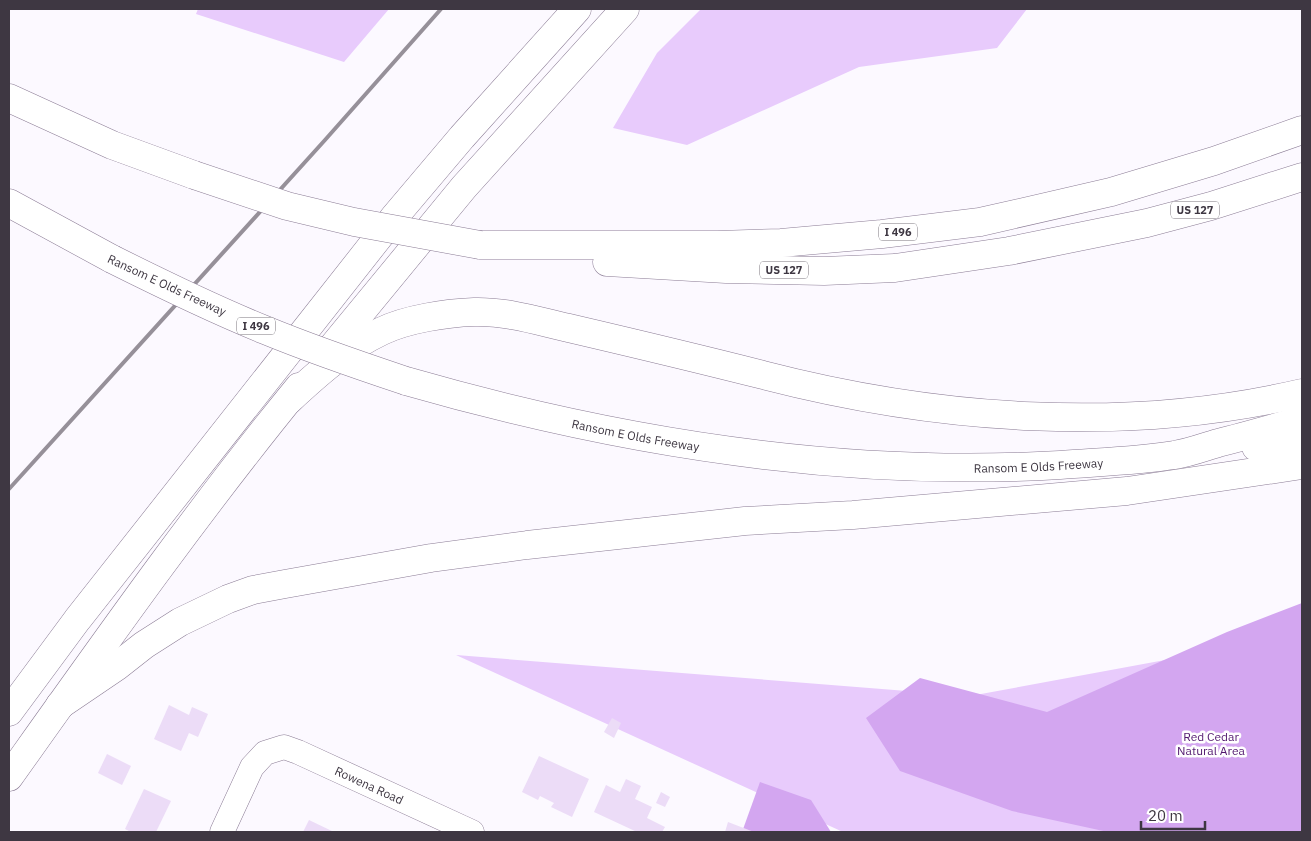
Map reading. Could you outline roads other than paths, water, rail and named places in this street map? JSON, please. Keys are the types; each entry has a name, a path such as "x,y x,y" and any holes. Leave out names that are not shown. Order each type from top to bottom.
{"highway":[{"path":"9,712 77,620 396,215 462,137 577,9"},
{"path":"9,777 170,553 289,400 464,186 624,9"},
{"name":"I 496","path":"9,98 112,145 287,206 354,222 480,245 641,246 772,243 882,234 980,222 1111,192 1302,130"},
{"name":"US 127","path":"480,245 561,258 646,266 824,271 895,268 1009,251 1147,223 1211,206 1302,176"},
{"name":"Ransom E Olds Freeway","path":"9,203 112,259 161,283 265,330 348,362 494,406 678,443 813,461 932,468 983,468 1086,463 1175,455 1302,420"},
{"path":"289,400 334,360 383,330 408,322 472,312 510,315 653,347 839,393 917,406 985,414 1079,417 1147,415 1222,407 1302,393"},
{"path":"1175,455 1302,442"},
{"path":"60,705 116,667 144,645 180,622 228,599 253,590 431,558 527,545 745,521 863,514 1127,491 1302,465"},
{"path":"77,620 105,641"}],"street":[{"name":"Rowena Road","path":"222,832 252,767 265,753 284,747 472,832"}],"railway":[{"path":"9,489 441,9"}],"park label":[{"name":"Red Cedar Natural Area","path":"1211,743"}]}
